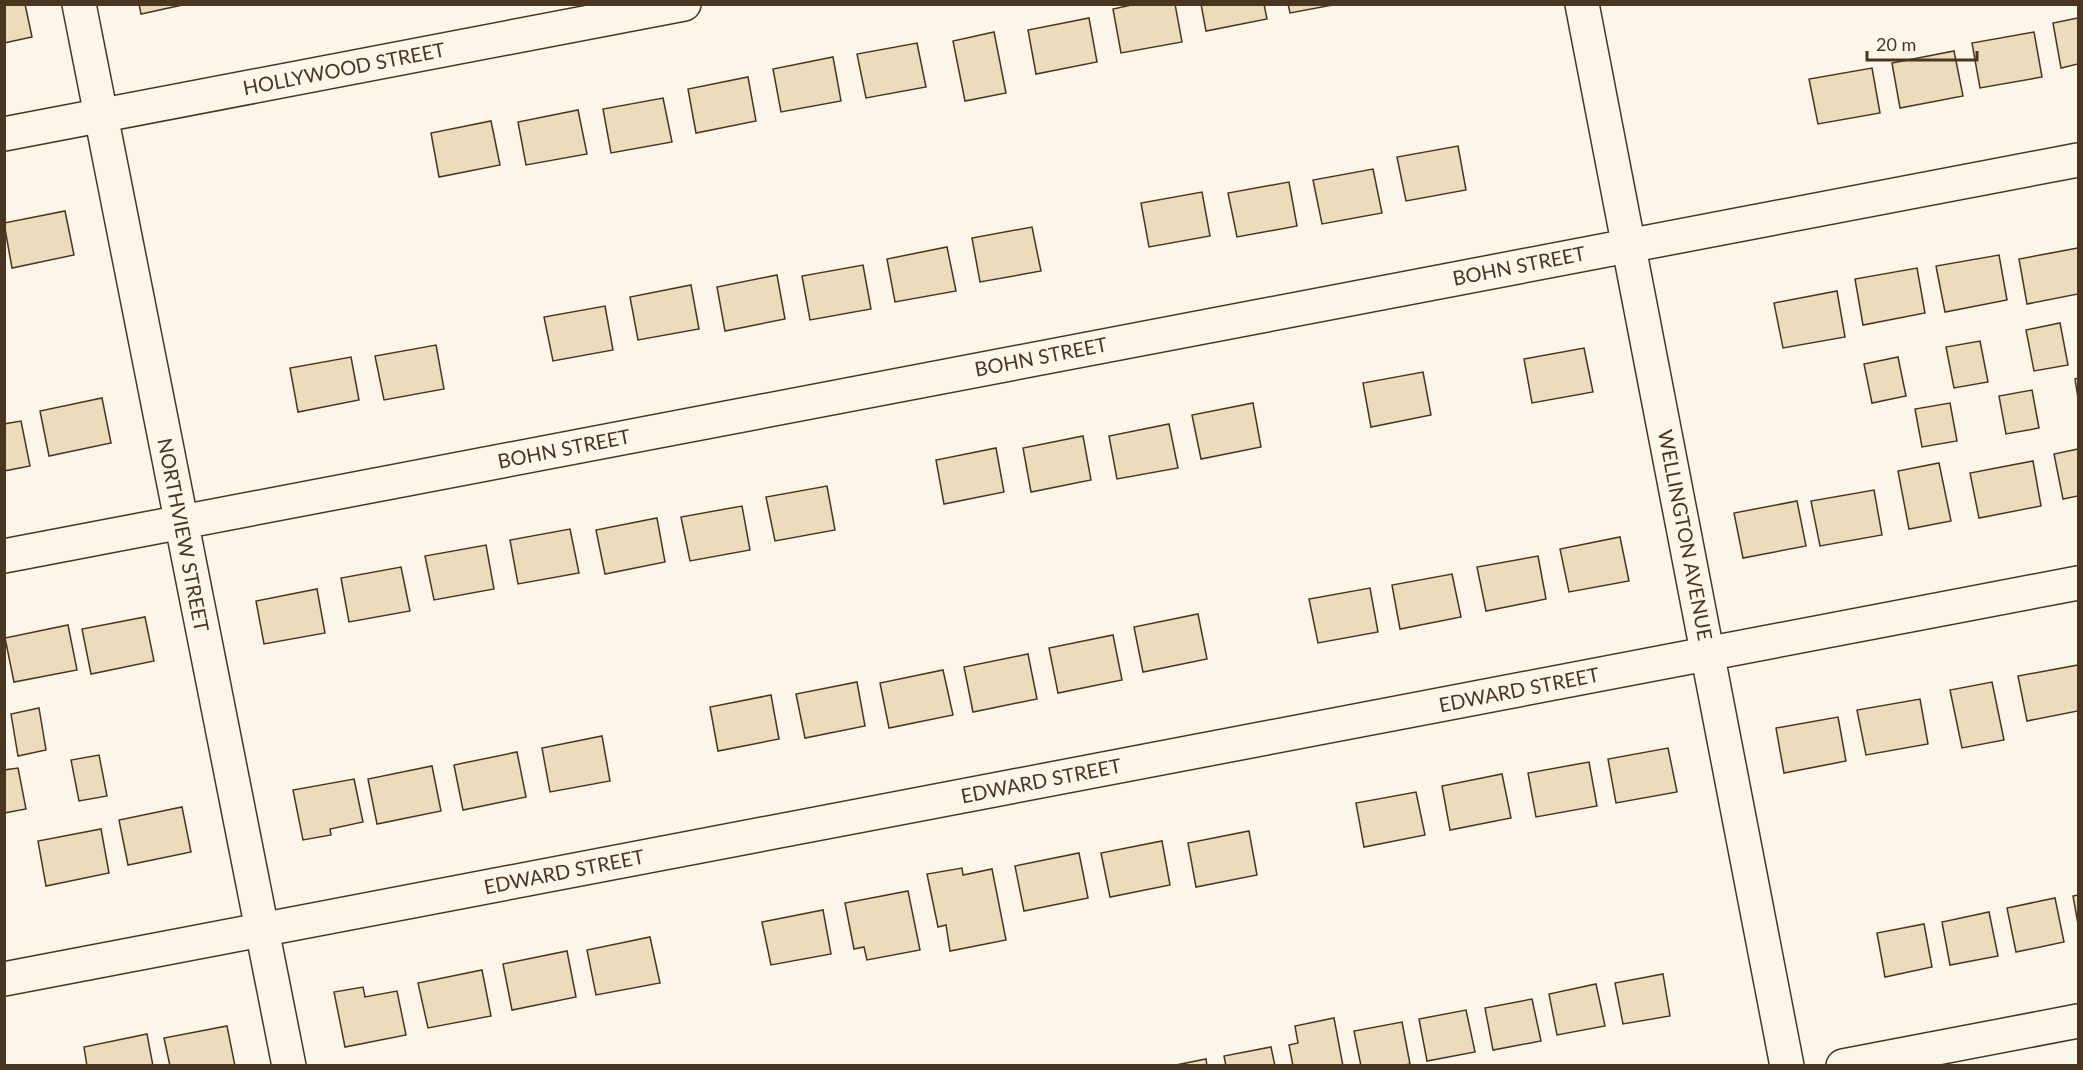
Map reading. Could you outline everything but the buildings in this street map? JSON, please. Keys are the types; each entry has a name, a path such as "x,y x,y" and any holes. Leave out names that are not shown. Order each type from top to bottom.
{"street":[{"name":"NORTHVIEW STREET","path":"80,4 289,1065"},
{"name":"HOLLYWOOD STREET","path":"4,134 684,4"},
{"name":"WELLINGTON AVENUE","path":"1582,4 1787,1065"},
{"name":"BOHN STREET","path":"4,556 2079,160"},
{"name":"EDWARD STREET","path":"4,979 2079,583"},
{"path":"1843,1065 2079,1021"}]}
